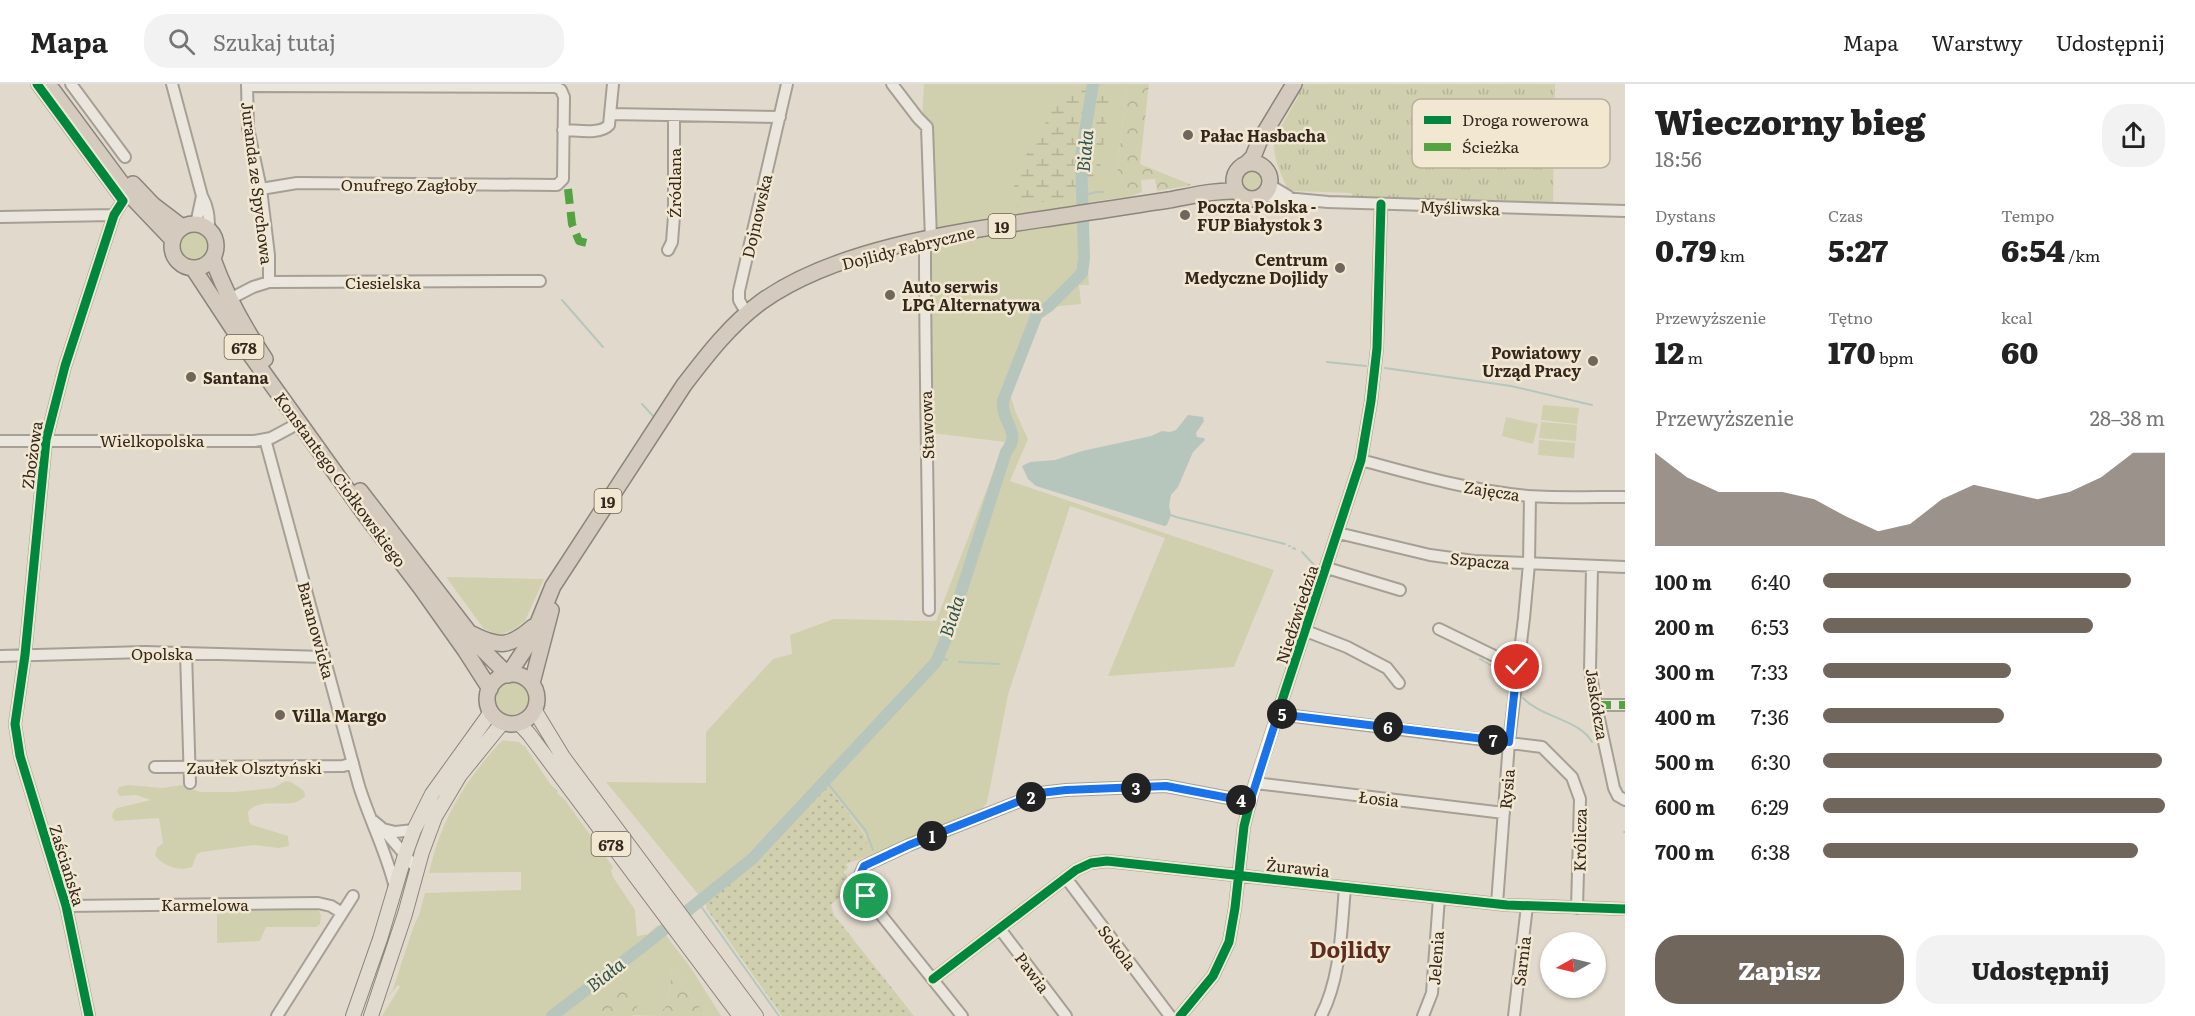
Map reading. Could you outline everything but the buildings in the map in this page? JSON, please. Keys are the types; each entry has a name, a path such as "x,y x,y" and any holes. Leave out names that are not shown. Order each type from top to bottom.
{"highway":[{"name":"678","path":"48,84 131,196 190,230 213,234 217,246 213,259"},
{"path":"59,84 153,206 190,230"},
{"name":"19","path":"1235,184 1238,168 1254,164 1253,157 1258,142 1294,84"},
{"path":"1235,184 1241,196 1251,200 1266,189 1268,172 1254,164"},
{"name":"Dojlidy Fabryczne","path":"561,573 655,429 706,356 747,314 776,293 835,264 866,254 927,240 1193,195 1235,184"},
{"name":"678","path":"190,230 172,247 175,258 181,264 193,268"},
{"path":"193,268 208,264 213,259"},
{"name":"Konstantego Ciołkowskiego","path":"213,259 228,300 264,357 359,490 481,648 508,675"},
{"name":"Konstantego Ciołkowskiego","path":"193,268 245,347 453,632 490,689"},
{"name":"19","path":"490,689 497,680 508,675 531,640 545,600 561,573"},
{"name":"19","path":"535,711 537,694 532,683 561,573"},
{"path":"472,634 494,644 507,644 518,640 536,625"},
{"path":"508,675 521,676 532,683"},
{"path":"490,689 488,701 491,712 503,722 519,723 535,711"}],"main road":[{"name":"678","path":"535,711 563,757 669,911"},
{"path":"353,1016 414,830 432,794 491,712"},
{"path":"370,1016 405,914 429,832 448,793 472,758 503,722"},
{"name":"678","path":"519,723 679,924 756,1016"},
{"name":"678","path":"679,924 740,1016"}],"street":[{"name":"Zbożowa","path":"15,724 25,656 46,440 65,366 114,215 123,201 37,84"},
{"path":"70,84 125,157"},
{"path":"172,84 209,216 190,230"},
{"path":"247,85 556,87 563,93 563,130 600,130 607,128 613,84"},
{"name":"Dojnowska","path":"747,314 739,300 739,291 787,84"},
{"name":"Stawowa","path":"892,84 927,127 925,395 929,498 929,610"},
{"name":"Juranda ze Spychowa","path":"247,85 248,128 261,189 269,255 269,282"},
{"path":"610,114 780,117"},
{"name":"Źródlana","path":"668,250 672,242 674,216 675,115"},
{"name":"Onufrego Zagłoby","path":"261,189 297,183 557,185 563,179 563,130"},
{"name":"Myśliwska","path":"1266,189 1273,187 1296,201 1625,211"},
{"name":"Niedźwiedzia","path":"1180,1016 1213,976 1226,949 1233,921 1238,876 1255,783 1361,460 1377,348 1382,204"},
{"path":"0,217 114,215"},
{"name":"Ciesielska","path":"228,300 253,287 269,282 540,282"},
{"name":"Wielkopolska","path":"0,441 265,440 299,423"},
{"name":"Baranowicka","path":"265,440 353,763 371,819 389,864 395,888"},
{"name":"Zajęcza","path":"1361,460 1458,484 1530,496 1625,497"},
{"name":"Rysia","path":"1497,904 1509,742 1529,564 1530,496"},
{"name":"Szpacza","path":"1338,533 1430,555 1474,561 1625,567"},
{"name":"Jaskółcza","path":"1592,567 1590,670 1614,789 1618,796 1625,800"},
{"path":"1327,568 1400,590"},
{"path":"1439,629 1517,667"},
{"path":"1306,631 1347,647 1387,668 1399,682"},
{"name":"Opolska","path":"0,656 145,652 324,657"},
{"path":"186,653 190,783"},
{"path":"1596,705 1625,705"},
{"name":"Królicza","path":"1278,714 1542,747 1572,777 1580,799 1577,908"},
{"name":"Zaściańska","path":"15,724 15,735 23,767 66,906 89,1016"},
{"name":"Zaułek Olsztyński","path":"155,767 308,767 343,766 353,763"},
{"name":"Łosia","path":"1255,783 1504,813"},
{"path":"962,1016 866,896 860,884 860,875 864,866 909,845 1040,793 1166,786 1250,802"},
{"path":"371,819 383,829 417,869"},
{"path":"383,829 395,832 414,830"},
{"name":"Żurawia","path":"933,979 1076,870 1091,863 1107,861 1497,904 1625,909"},
{"name":"Sokola","path":"1066,878 1170,1016"},
{"path":"1321,1016 1332,991 1337,966 1345,888"},
{"path":"277,1016 353,896"},
{"name":"Jelenia","path":"1423,1016 1432,993 1439,898"},
{"name":"Karmelowa","path":"66,906 318,903 331,906 342,913"},
{"name":"Sarnia","path":"1514,1016 1527,906"},
{"name":"Pawia","path":"1000,929 1066,1016"}],"green space":[{"path":"924,84 1127,84 1117,173 1132,196 1084,203 1089,285 1079,285 1081,304 1051,307 1038,315 1008,388 1028,439 1010,481 1274,570 1234,667 1108,676 1165,538 1070,506 1008,695 987,803 981,810 895,847 846,864 867,849 865,834 827,785 754,863 706,904 606,782 706,783 706,732 773,659 792,654 790,635 834,619 936,621 1005,442 932,433 931,243 925,233 921,136"},
{"path":"1074,84 1094,84 1110,91 1099,179 1086,193 1018,207 1010,197 1026,155 1044,135 1048,107"},
{"path":"1127,84 1149,84 1140,164 1192,185 1157,191 1155,179 1141,180 1142,192 1132,196 1117,173"},
{"path":"1302,84 1555,84 1555,99 1412,99 1412,168 1554,168 1553,205 1355,199 1351,193 1293,191 1287,188 1279,169 1274,144 1275,137 1298,97"},
{"path":"1251,168 1260,172 1264,181 1260,190 1251,194 1242,190 1238,181 1242,172"},
{"path":"195,229 207,233 211,245 207,257 195,261 183,257 179,245 183,233"},
{"path":"1543,405 1579,408 1577,424 1541,420"},
{"path":"1506,417 1538,424 1533,444 1502,436"},
{"path":"1541,422 1577,425 1576,441 1539,438"},
{"path":"1539,440 1575,443 1574,458 1538,455"},
{"path":"446,577 544,579 525,621 513,630 499,635 484,629"},
{"path":"512,680 525,686 531,699 525,712 512,718 499,712 493,699 499,686"},
{"path":"503,740 524,745 613,867 611,871 613,877 635,910 637,936 648,934 658,925 691,968 721,1016 706,1016 672,971 667,1005 658,1016 584,1014 580,1016 382,1016 400,987 398,985 384,1001 393,989 425,893 521,890 521,872 429,873 443,827 457,800 474,774"},
{"path":"286,781 304,791 305,796 292,803 260,805 248,812 249,822 252,825 288,836 289,846 279,848 253,845 202,852 197,854 192,867 177,868 167,865 155,855 157,848 163,843 159,818 115,821 112,817 117,808 151,800 136,795 120,796 117,792 119,787 128,785 162,788 182,785 200,792 235,792 273,788"},
{"path":"827,785 864,834 868,849 846,864 848,868 844,872 854,887 831,904 834,915 914,1016 782,1016 706,908 706,904 754,863"},
{"path":"318,910 321,915 320,924 316,927 266,927 260,941 217,943 217,914"},
{"path":"672,971 706,1016 658,1016 667,1005"},
{"path":"621,984 641,984 647,989 632,1016 580,1016 615,987"}],"shaded area":[{"path":"1188,415 1203,417 1204,421 1196,433 1197,437 1205,440 1193,452 1178,487 1171,495 1169,506 1171,515 1167,525 1164,526 1036,486 1028,479 1022,466 1030,462 1055,460 1082,451 1151,436 1162,431 1170,432 1176,430"}],"waterway":[{"name":"Biała","path":"552,1016 752,859 936,662 946,639 1006,452 1011,445 1012,433 1003,409 1003,401 1037,314 1049,306 1082,273 1084,258 1081,156 1093,84"},
{"path":"1082,196 1103,192"},
{"path":"562,300 603,347"},
{"path":"1327,362 1366,366"},
{"path":"1385,368 1511,386 1592,405"},
{"path":"642,404 653,416"},
{"path":"1171,515 1285,544"},
{"path":"1302,552 1316,567"},
{"path":"939,657 947,660"},
{"path":"1480,659 1504,673 1507,679"},
{"path":"959,662 999,664"},
{"path":"1523,698 1540,710 1570,723 1592,742"},
{"path":"825,780 866,831 873,850"},
{"path":"698,902 779,1016"}],"marked path":[{"path":"568,189 572,224 579,241 587,243"},
{"path":"1596,705 1625,705"}],"cycle path":[{"path":"37,84 123,201 114,215 65,366 46,440 25,655 15,724 20,756 66,906 89,1016"},
{"path":"1180,1016 1213,976 1229,942 1244,826 1255,783 1361,460 1377,348 1381,204"},
{"path":"933,979 1076,870 1091,863 1107,861 1507,905 1625,909"}],"place":[{"name":"Pałac Hasbacha","path":"1188,135"},
{"name":"Poczta Polska - FUP Białystok 3","path":"1185,215"},
{"name":"Centrum Medyczne Dojlidy","path":"1340,268"},
{"name":"Auto serwis LPG Alternatywa","path":"890,295"},
{"name":"Powiatowy Urząd Pracy","path":"1593,361"},
{"name":"Santana","path":"191,377"},
{"name":"Villa Margo","path":"280,715"}],"district":[{"name":"Dojlidy","path":"1350,948"}],"route":[{"path":"866,896 860,884 860,875 864,866 909,845 1040,793 1166,786 1250,802 1278,714 1509,742 1517,667"}]}
